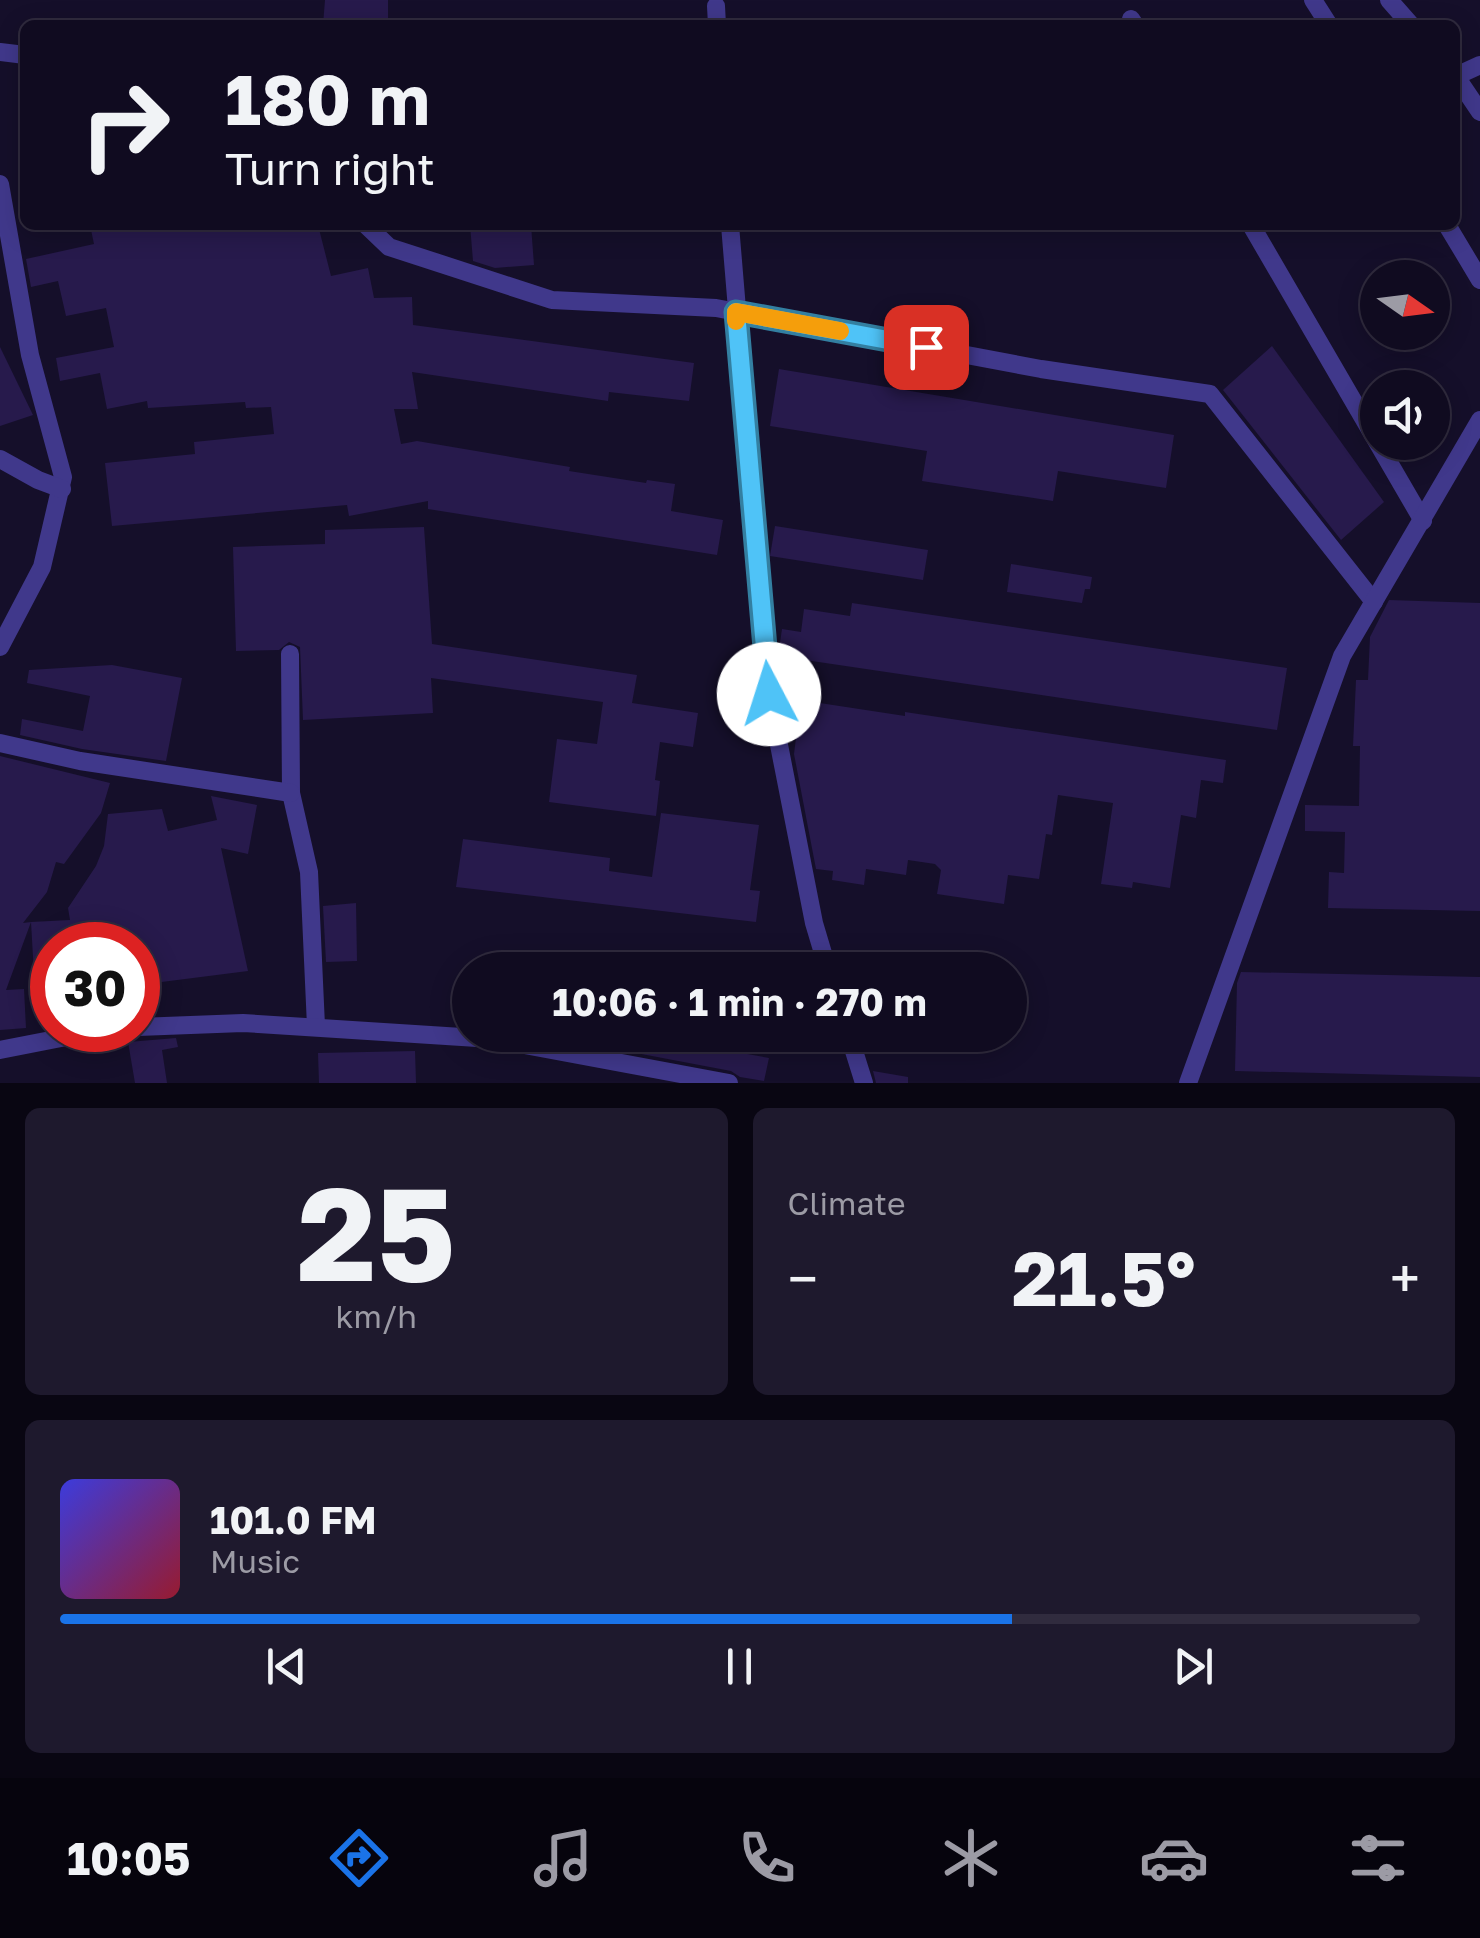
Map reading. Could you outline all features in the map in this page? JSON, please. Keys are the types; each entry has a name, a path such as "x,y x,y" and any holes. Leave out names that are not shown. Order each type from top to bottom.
{"street":[{"path":"1389,0 1407,20"},
{"path":"1460,82 1480,112"},
{"path":"0,184 30,355 63,477 42,567 0,647"},
{"path":"371,230 389,247 552,300 736,312 1041,369 1210,394 1374,602"},
{"path":"730,230 769,694 823,952"},
{"path":"1254,230 1423,521"},
{"path":"1451,230 1480,280"},
{"path":"1188,1083 1342,656 1480,420"},
{"path":"0,459 62,489"},
{"path":"290,654 290,793 308,872 316,1026"},
{"path":"0,743 80,761 250,790 290,793"},
{"path":"160,1027 243,1022 492,1039 730,1083"},
{"path":"0,1050 30,1044"},
{"path":"854,1052 864,1083"}],"building":[{"path":"325,0 388,0 388,20 323,20"},
{"path":"91,230 319,230 331,276 368,268 374,298 412,297 413,325 694,363 689,401 609,392 608,401 412,372 418,409 394,409 401,444 417,441 570,467 569,471 675,484 671,511 723,520 717,555 428,509 428,501 349,516 347,505 112,526 105,463 195,454 194,442 274,434 271,407 246,408 245,402 148,408 147,401 107,409 100,373 60,381 56,358 114,347 106,308 66,316 58,281 31,287 26,259 94,244"},
{"path":"470,230 531,230 534,265 495,268 473,261"},
{"path":"1272,346 1384,502 1341,540 1223,390"},
{"path":"0,347 33,415 0,426"},
{"path":"779,369 1174,435 1166,488 1058,471 1053,501 922,481 927,451 770,426"},
{"path":"775,526 928,550 923,580 770,556"},
{"path":"424,527 432,644 637,675 632,703 698,713 693,747 660,742 656,816 549,802 557,739 597,744 603,702 431,678 433,713 303,720 300,647 289,642 279,650 236,651 233,547 325,544 325,530"},
{"path":"1011,564 1092,577 1090,589 1085,589 1082,603 1007,592"},
{"path":"1389,600 1480,603 1480,911 1328,908 1329,872 1344,873 1345,832 1305,831 1305,805 1359,806 1360,746 1353,746 1356,680 1368,680 1370,637"},
{"path":"852,603 1287,668 1277,730 778,656 782,629 801,632 804,609 850,616"},
{"path":"112,665 182,678 166,761 20,735 22,719 83,731 90,696 27,683 29,670"},
{"path":"787,698 1226,760 1223,783 1201,780 1196,818 1181,815 1170,888 1133,882 1132,888 1101,884 1113,803 1058,795 1052,835 1046,834 1039,879 1008,875 1004,904 937,894 941,870 935,864 908,860 906,875 866,869 864,885 832,880 833,871 816,869 794,754 797,730 789,729"},
{"path":"0,756 110,783 101,813 64,864 56,862 47,892 23,923 30,925 6,990 24,989 26,1028 0,1030"},
{"path":"211,796 257,805 248,854 221,848 248,971 160,982 160,922 31,922 70,920 68,908 96,866 104,846 108,814 162,809 168,831 217,820"},
{"path":"661,813 759,825 750,890 760,891 756,922 456,887 463,839 610,858 609,871 652,877"},
{"path":"356,903 357,961 326,962 323,906"},
{"path":"1241,972 1480,977 1480,1077 1235,1071 1237,983"},
{"path":"176,1038 178,1047 162,1050 167,1083 135,1083 130,1052 160,1052 160,1039"},
{"path":"415,1051 416,1083 319,1083 318,1053"},
{"path":"631,1052 736,1052 769,1058 764,1081 740,1077 731,1071"},
{"path":"873,1071 908,1077 908,1083 876,1083"}],"slow traffic":[{"path":"736,321 736,312 840,331"}],"route":[{"path":"769,694 736,312 926,347"}]}
